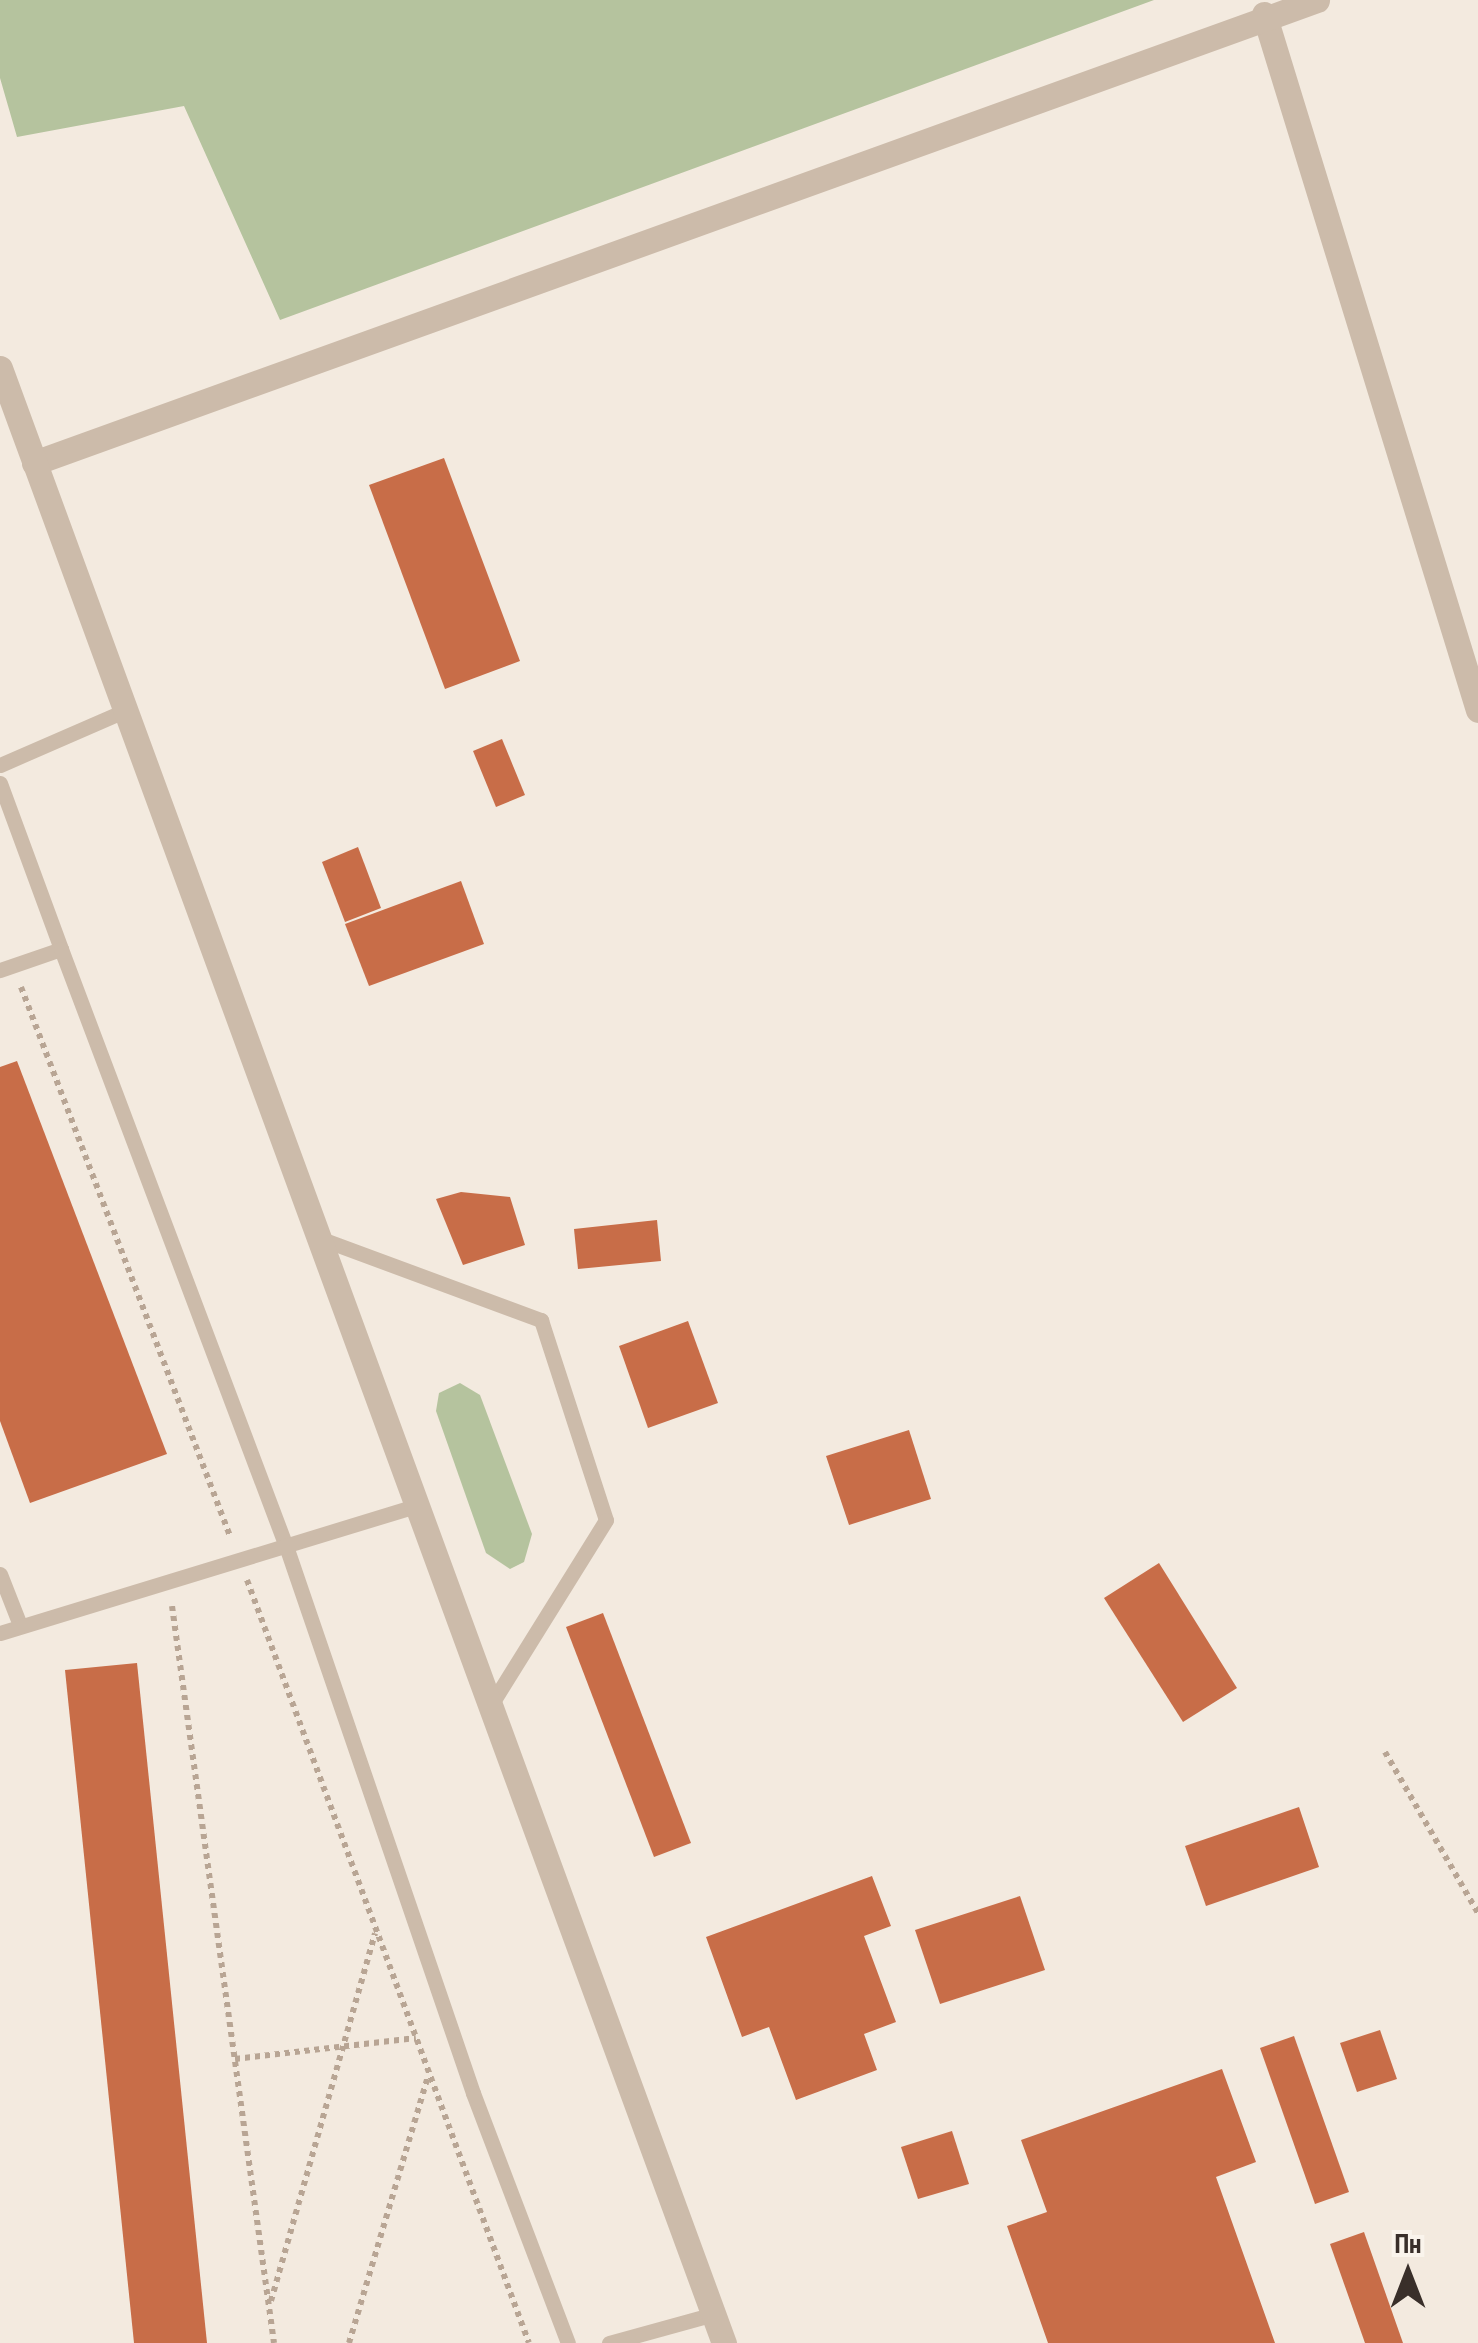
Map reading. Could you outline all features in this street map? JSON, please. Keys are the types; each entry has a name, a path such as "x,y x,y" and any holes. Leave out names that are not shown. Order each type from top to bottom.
{"street":[{"path":"34,462 1264,14 1316,0"},
{"path":"1264,14 1478,710"},
{"path":"0,368 724,2343"}],"lane":[{"path":"0,765 124,711"},
{"path":"0,783 287,1548 473,2093 568,2343"},
{"path":"6,968 61,949"},
{"path":"318,1238 541,1320 606,1520 490,1706"},
{"path":"0,1633 287,1548 418,1504"},
{"path":"0,1574 20,1625"},
{"path":"609,2343 714,2314"}],"path":[{"path":"6,968 240,1562 529,2343"},
{"path":"168,1584 274,2343"},
{"path":"1385,1752 1478,1913"},
{"path":"269,2307 348,2046 376,1930"},
{"path":"235,2059 416,2038"},
{"path":"349,2343 429,2073"}],"green space":[{"path":"0,0 1154,0 280,320 184,106 17,137 0,78"},
{"path":"460,1383 480,1395 532,1534 524,1562 510,1569 486,1553 436,1411 439,1393"}],"building":[{"path":"444,458 520,661 445,689 369,485"},
{"path":"502,739 525,795 496,807 473,751"},
{"path":"358,847 381,908 345,922 322,862"},
{"path":"461,881 484,944 369,986 345,924"},
{"path":"17,1061 167,1454 30,1503 0,1421 0,1067"},
{"path":"461,1192 510,1197 525,1245 463,1265 436,1199"},
{"path":"657,1220 661,1261 578,1269 574,1229"},
{"path":"688,1321 718,1403 648,1428 619,1346"},
{"path":"909,1430 931,1499 849,1525 826,1456"},
{"path":"1159,1563 1237,1688 1183,1722 1104,1598"},
{"path":"603,1613 691,1843 654,1857 566,1627"},
{"path":"137,1663 207,2343 134,2343 65,1670"},
{"path":"1299,1807 1319,1867 1206,1906 1185,1846"},
{"path":"872,1876 891,1926 864,1936 896,2022 864,2034 877,2070 796,2100 769,2027 742,2037 706,1937"},
{"path":"1020,1896 1045,1970 940,2004 915,1930"},
{"path":"1380,2030 1397,2079 1357,2092 1340,2043"},
{"path":"1294,2036 1349,2192 1315,2204 1260,2048"},
{"path":"1222,2069 1256,2162 1216,2177 1275,2343 1048,2343 1007,2226 1047,2212 1021,2140"},
{"path":"952,2131 969,2184 918,2199 901,2147"},
{"path":"1364,2232 1403,2343 1365,2343 1330,2244"}]}
